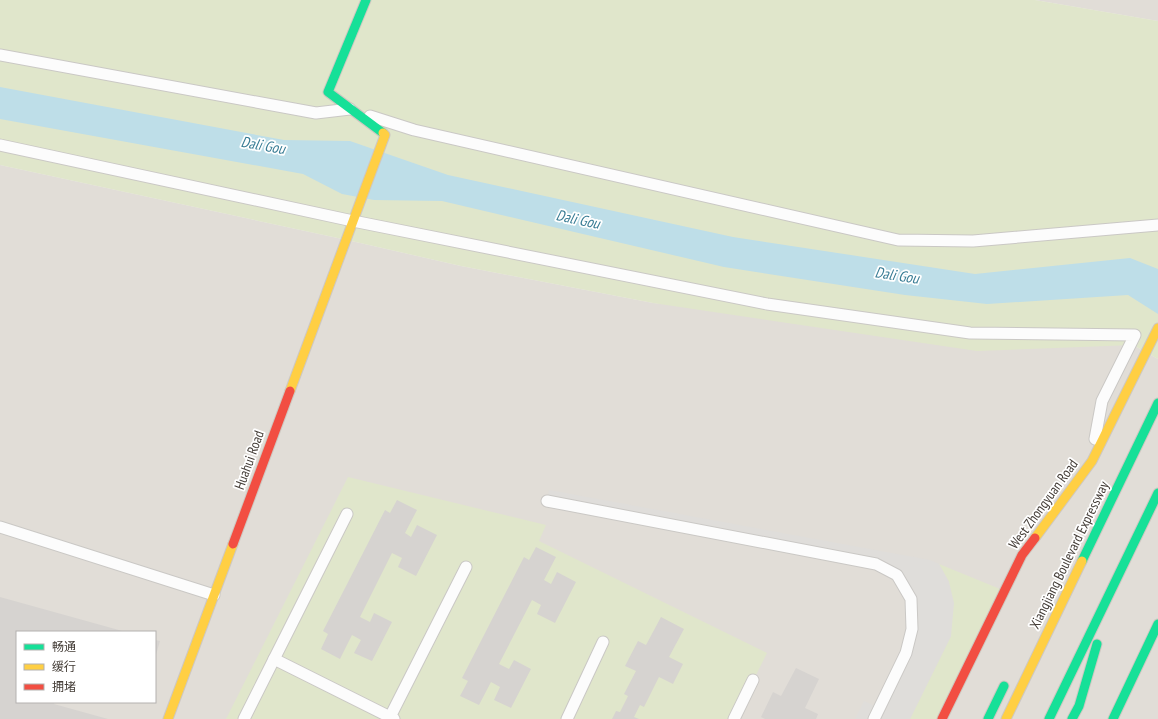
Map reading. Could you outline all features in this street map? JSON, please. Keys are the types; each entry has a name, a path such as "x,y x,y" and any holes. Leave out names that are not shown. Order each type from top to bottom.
{"main road":[{"path":"350,109 328,92 366,0"},
{"name":"Huahui Road","path":"168,719 385,135 350,109"},
{"name":"West Zhongyuan Road","path":"942,719 1022,555 1092,461 1158,328"},
{"name":"Xiangjiang Boulevard Expressway","path":"1006,719 1158,403"},
{"path":"1049,719 1158,493"},
{"path":"1038,630 1084,558"},
{"path":"1072,719 1079,706 1117,578"},
{"path":"1113,719 1158,624"},
{"path":"988,719 1010,675"}],"lane":[{"path":"0,55 316,113 350,109 414,130 898,240 973,241 1158,225"},
{"path":"0,145 355,216 768,304 970,333 1135,335 1102,401 1092,461"},
{"path":"546,501 876,564 897,575 910,599 912,629 906,654 874,719"},
{"path":"244,719 347,514"},
{"path":"0,527 214,595"},
{"path":"274,660 391,718 466,567"},
{"path":"567,719 603,642"},
{"path":"734,719 753,680"}],"shaded area":[{"path":"1035,0 1158,0 1158,21"},
{"path":"0,165 461,266 653,303 1133,345 1158,359 1158,719 0,719"},
{"path":"549,490 930,560 939,564 949,582 954,603 951,636 910,719 855,719 864,701 879,708 906,653 911,599 897,575 876,564 547,501"}],"green space":[{"path":"0,0 1035,0 1158,21 1158,359 1133,345 977,351 653,303 461,266 0,165"},
{"path":"348,477 546,525 539,541 767,653 734,719 226,719"},
{"path":"939,564 1005,591 942,719 910,719 951,636 949,582"}],"water":[{"name":"Dali Gou","path":"0,87 284,140 350,141 448,175 733,237 975,274 1130,258 1158,269 1158,314 1128,295 987,304 905,295 724,267 442,201 374,200 342,194 303,174 0,119"}],"building":[{"path":"397,500 417,510 405,533 411,537 417,525 437,535 416,576 398,567 402,558 392,553 360,617 370,622 374,613 392,622 372,661 354,653 361,640 352,635 340,659 321,649 328,634 323,631 385,510 390,513"},
{"path":"536,547 556,557 544,580 551,584 557,572 576,582 555,623 537,614 541,605 532,600 499,664 509,669 514,660 531,669 511,708 494,700 500,687 491,682 479,705 460,696 468,681 462,678 524,557 529,560"},
{"path":"0,597 122,631 16,631 16,703 54,703 108,719 0,719"},
{"path":"661,617 684,629 669,657 683,664 673,684 659,677 644,707 640,705 634,717 639,719 612,719 616,711 620,712 628,696 624,694 636,671 625,666 638,641 646,645"},
{"path":"156,640 160,641 156,655"},
{"path":"796,668 819,679 805,708 818,714 816,719 765,719 761,717 773,692 781,696"}],"traffic: fast":[{"path":"366,0 328,92 383,133"},
{"path":"1082,561 1158,403"},
{"path":"1049,719 1158,493"},
{"path":"1113,719 1158,624"},
{"path":"1072,719 1079,706 1097,644"},
{"path":"988,719 1004,686"}],"traffic: slow":[{"path":"290,391 385,135 383,133"},
{"path":"1035,538 1092,461 1158,328"},
{"path":"168,719 233,544"},
{"path":"1006,719 1082,561"}],"traffic: jam":[{"path":"233,544 290,391"},
{"path":"942,719 1022,555 1035,538"}]}
